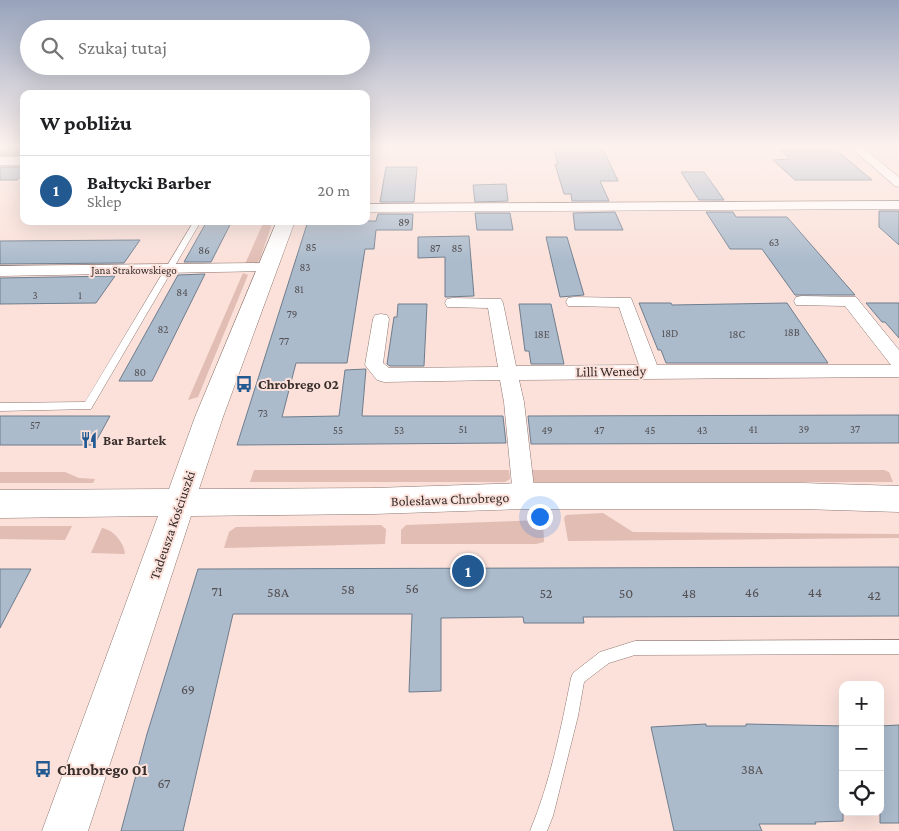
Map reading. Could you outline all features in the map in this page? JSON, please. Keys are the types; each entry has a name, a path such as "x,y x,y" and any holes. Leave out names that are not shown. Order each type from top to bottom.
{"street":[{"path":"370,208 899,205"},
{"name":"Tadeusza Kościuszki","path":"65,831 214,404 284,225"},
{"name":"Jana Strakowskiego","path":"0,271 267,268"},
{"path":"802,301 850,301 899,362"},
{"path":"574,302 625,302 650,371"},
{"path":"453,303 495,303 509,373 524,496"},
{"name":"Lilli Wenedy","path":"381,319 374,365 384,375 650,371 899,371"},
{"name":"Bolesława Chrobrego","path":"0,504 384,501 524,496 802,496 899,499"}],"lane":[{"path":"0,407 88,406 196,225"},
{"path":"538,831 548,807 571,716 578,678 605,657 635,648 899,647"}],"shaded area":[{"path":"262,225 272,225 260,259 257,263 245,264"},
{"path":"243,273 248,275 198,397 188,400"},
{"path":"254,470 509,470 510,479 505,482 250,482"},
{"path":"528,470 884,470 889,472 893,482 533,482"},
{"path":"0,472 65,472 79,478 95,479 93,483 0,483"},
{"path":"603,513 633,532 899,534 899,538 568,541 564,518 566,515"},
{"path":"543,520 544,542 536,544 401,544 401,530 406,525"},
{"path":"381,525 386,529 385,544 224,548 229,532 236,527"},
{"path":"0,526 72,526 65,540 0,539"},
{"path":"102,528 111,531 118,538 125,554 91,553"}],"building":[{"path":"383,184 416,184 414,202 380,202"},
{"path":"506,184 508,201 475,202 473,185"},
{"path":"561,184 601,184 609,201 572,201 571,194 564,194"},
{"path":"689,184 712,184 724,200 699,200"},
{"path":"879,211 899,211 899,245 879,227"},
{"path":"615,212 623,230 575,230 573,213"},
{"path":"706,212 733,212 736,217 787,217 855,295 795,295 762,249 730,249"},
{"path":"475,213 510,213 513,230 477,230"},
{"path":"378,214 413,214 412,230 376,230 374,249 365,249 347,363 296,363 282,417 339,416 345,370 366,369 362,416 503,416 506,443 237,445 307,225 370,225 370,221 376,221"},
{"path":"205,225 230,225 211,262 184,262"},
{"path":"469,236 474,296 445,297 445,257 418,258 418,237"},
{"path":"546,237 567,237 584,295 560,297"},
{"path":"140,240 124,263 0,264 0,241"},
{"path":"205,274 152,381 119,381 178,275"},
{"path":"115,276 96,303 0,304 0,278"},
{"path":"639,303 671,303 672,305 787,303 828,363 666,363 661,350 658,350"},
{"path":"866,303 899,303 899,338 885,322 882,322"},
{"path":"398,304 427,304 424,366 390,366 387,364 394,317 397,317"},
{"path":"519,304 551,304 564,364 531,364 529,351 525,351"},
{"path":"899,415 899,443 531,444 528,416"},
{"path":"0,416 110,416 94,445 0,445"},
{"path":"899,567 899,616 583,617 584,623 524,623 523,617 441,618 441,691 409,692 412,614 233,614 183,831 121,831 147,734 198,569"},
{"path":"0,569 31,569 0,628"},
{"path":"706,724 706,726 746,726 746,724 839,726 839,816 843,816 843,821 815,822 816,824 759,824 762,831 674,831 651,727"},
{"path":"899,725 899,823 880,823 880,816 884,816 884,726"}],"place":[{"name":"Chrobrego 02","path":"244,384"},
{"name":"Bar Bartek","path":"89,440"},
{"name":"Bałtycki Barber","path":"468,571"},
{"name":"Chrobrego 01","path":"43,769"}]}
